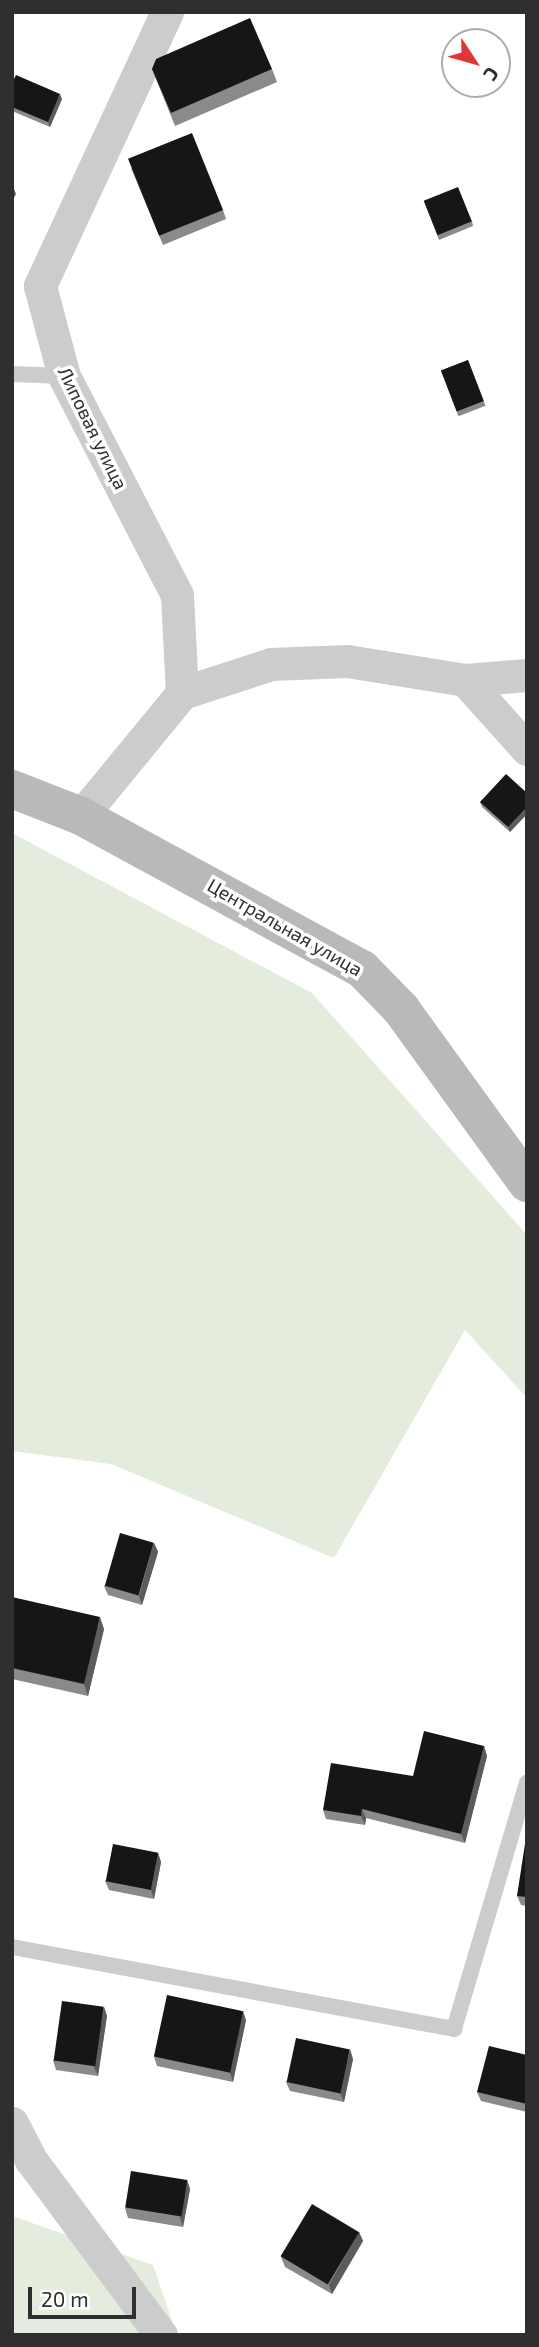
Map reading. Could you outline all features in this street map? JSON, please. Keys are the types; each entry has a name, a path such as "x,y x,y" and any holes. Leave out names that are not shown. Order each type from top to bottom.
{"street":[{"name":"Липовая улица","path":"167,12 40,286 64,376 177,595 182,694"},
{"path":"81,816 182,694 271,664 347,662 465,680 527,675"},
{"path":"465,680 527,749"},
{"name":"Центральная улица","path":"12,789 81,816 362,969 401,1009 527,1183"},
{"path":"12,2123 31,2160 161,2335"}],"lane":[{"path":"12,374 64,376"},
{"path":"12,1947 454,2029 527,1783"}],"shaded area":[{"path":"12,833 312,993 527,1235 527,1398 465,1330 334,1558 111,1464 12,1451"},
{"path":"12,2216 153,2265 177,2335 12,2335"}],"building":[{"path":"250,18 272,69 171,113 152,69 156,59"},
{"path":"16,75 60,94 48,122 12,107 12,83"},
{"path":"192,133 223,210 159,236 128,159"},
{"path":"458,187 472,221 438,235 424,201"},
{"path":"468,360 484,401 457,411 441,370"},
{"path":"506,774 527,793 527,807 508,827 480,802"},
{"path":"120,1533 154,1543 138,1596 105,1586"},
{"path":"12,1597 100,1617 84,1684 12,1668"},
{"path":"424,1731 484,1746 461,1834 362,1809 361,1816 323,1810 331,1763 413,1776"},
{"path":"113,1844 158,1853 151,1890 106,1881"},
{"path":"527,1844 527,1897 517,1896"},
{"path":"167,1995 243,2011 230,2073 154,2057"},
{"path":"62,2001 104,2007 95,2066 54,2060"},
{"path":"296,2038 350,2049 340,2093 287,2082"},
{"path":"489,2046 527,2055 527,2104 477,2092"},
{"path":"131,2171 187,2180 182,2216 125,2208"},
{"path":"312,2204 359,2232 328,2285 281,2256"}]}
